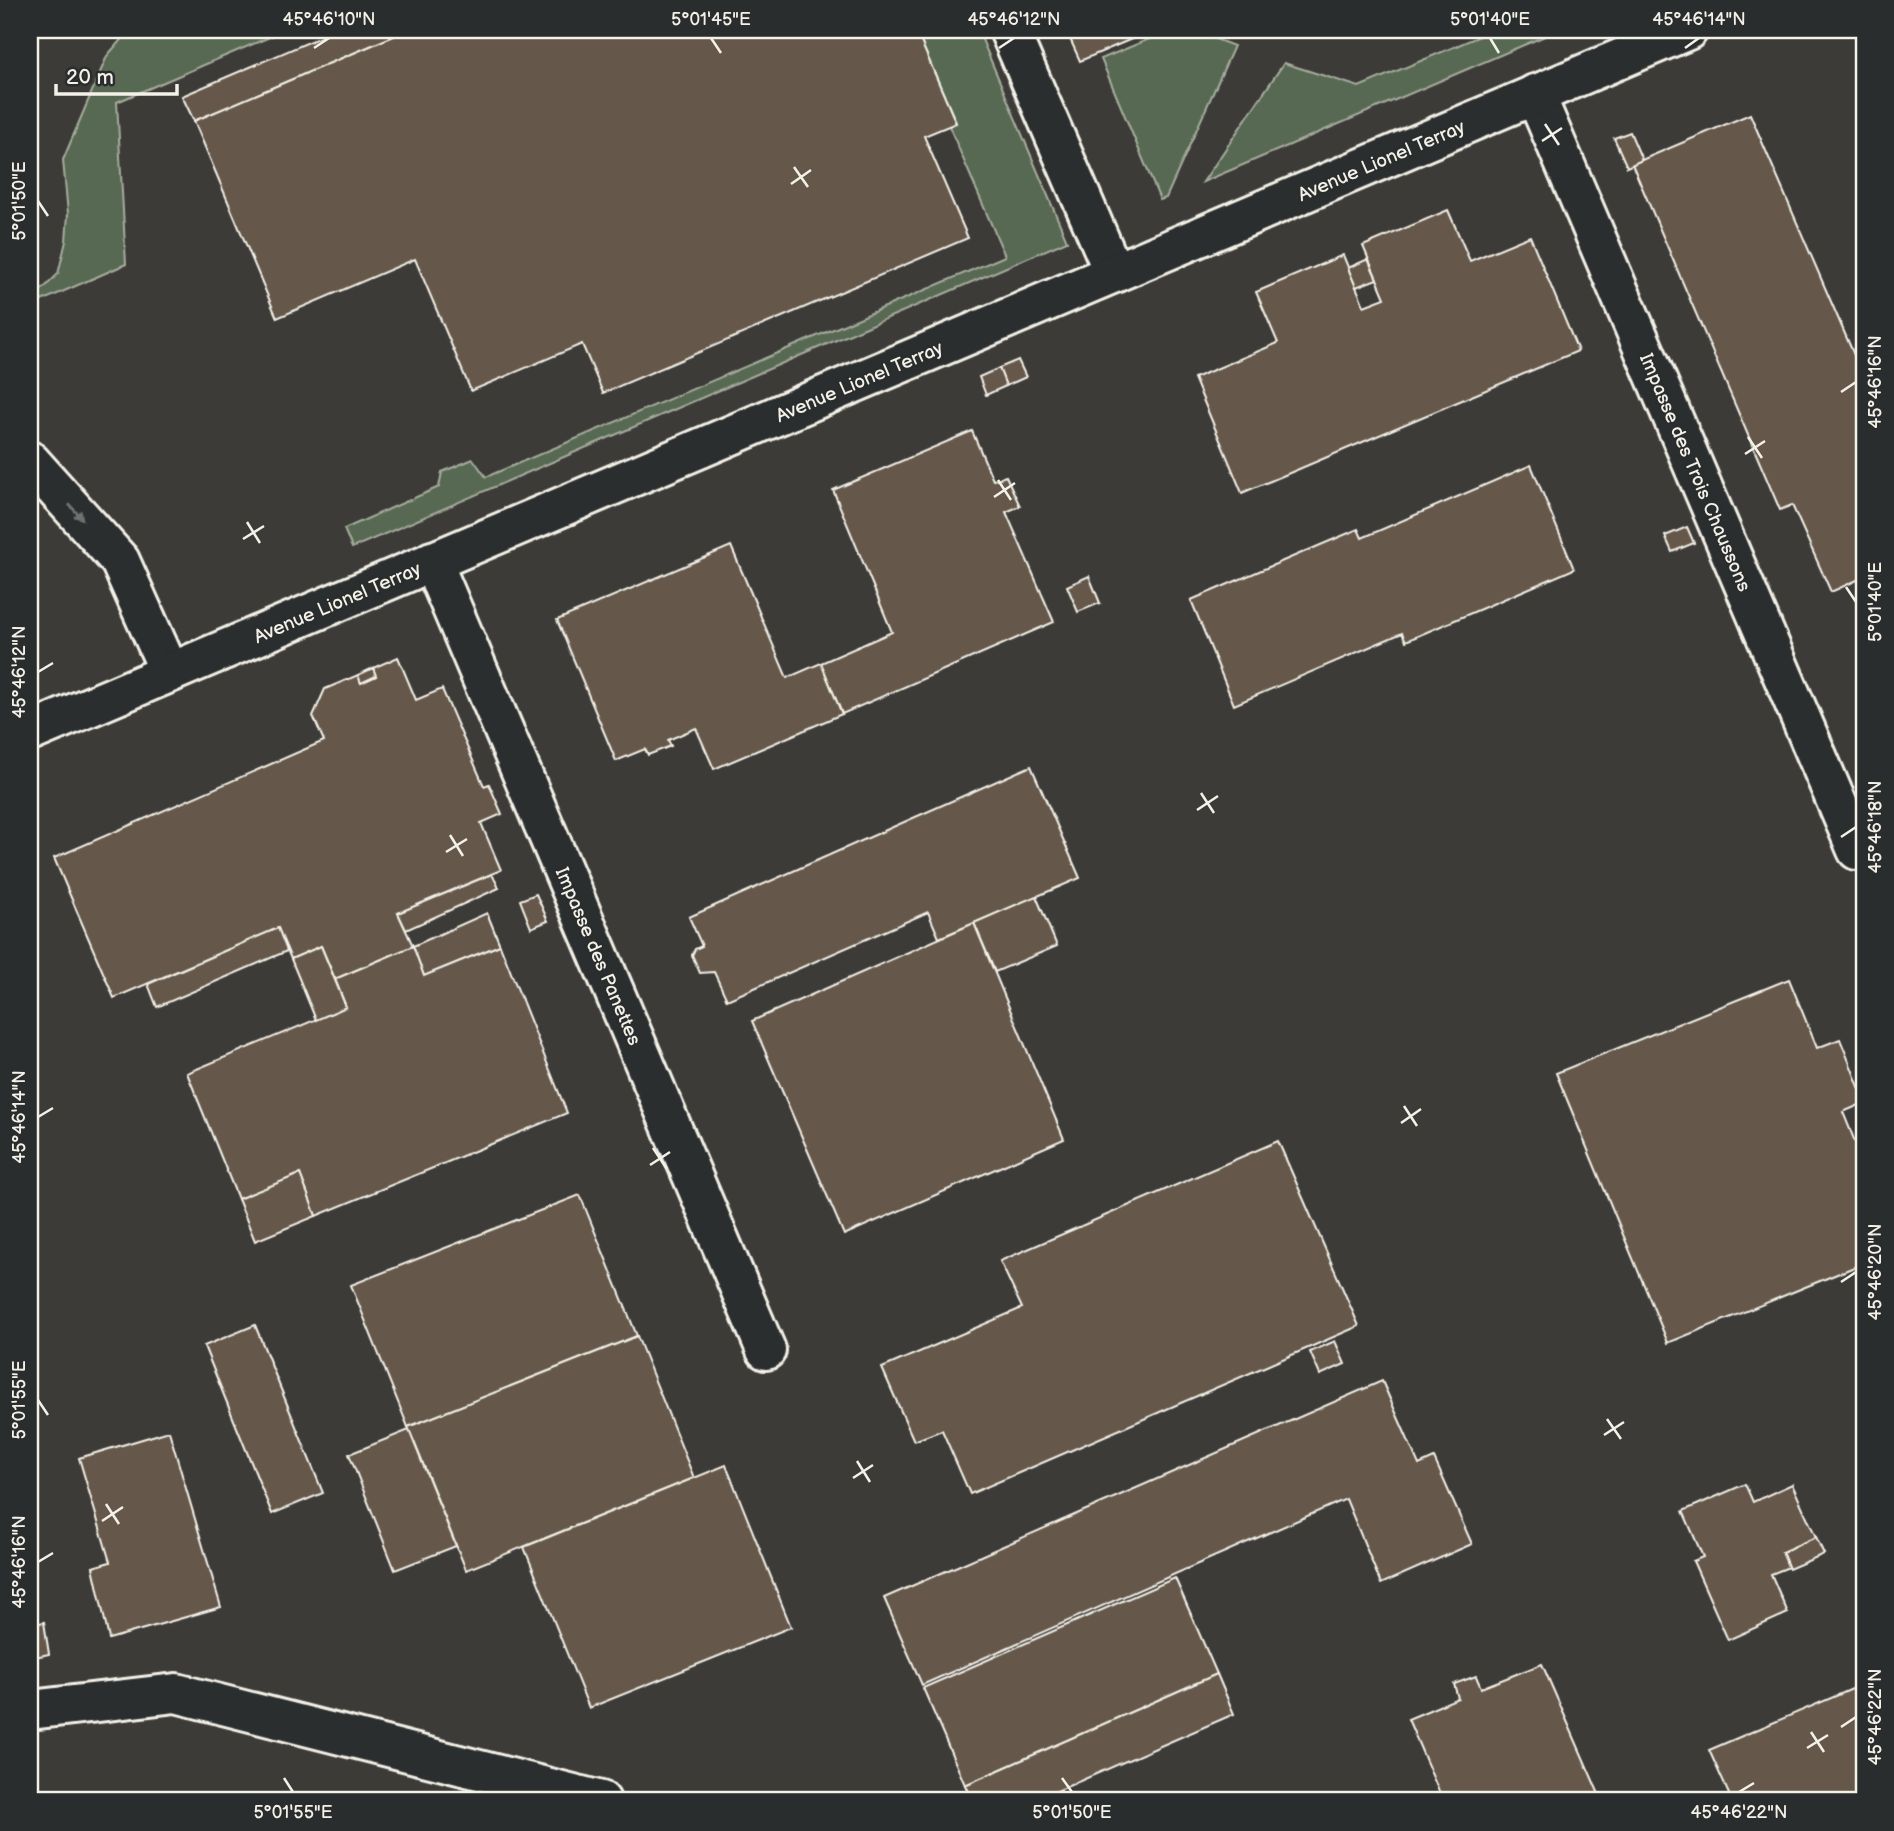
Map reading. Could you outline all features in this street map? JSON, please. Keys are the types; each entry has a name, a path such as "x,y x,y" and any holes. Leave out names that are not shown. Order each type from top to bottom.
{"street":[{"path":"1009,30 1114,273"},
{"name":"Avenue Lionel Terray","path":"30,732 1688,30"},
{"name":"Impasse des Trois Chaussons","path":"1535,94 1857,850"},
{"path":"30,461 120,561 170,673"},
{"name":"Impasse des Panettes","path":"432,561 766,1350"},
{"path":"30,1710 177,1693 601,1801"}],"shaded area":[{"path":"30,30 1864,30 1864,1801 30,1801"}],"green space":[{"path":"129,30 286,30 117,102 126,264 30,306 30,295 43,289 58,274 66,241 68,214 63,160 107,56"},
{"path":"916,30 978,30 1067,241 352,548 344,529 439,487 442,472 473,459 486,477 1005,256 949,126 956,122"},
{"path":"1171,30 1192,30 1234,46 1166,198 1160,200 1101,59"},
{"path":"1494,30 1559,30 1203,182 1284,63 1359,87"}],"building":[{"path":"337,30 408,30 194,121 182,96"},
{"path":"408,30 916,30 956,123 924,136 968,238 603,393 582,344 471,391 415,259 277,318 194,121"},
{"path":"1066,30 1153,30 1080,61"},
{"path":"1750,114 1864,378 1864,577 1831,592 1792,505 1780,510 1632,164"},
{"path":"1630,132 1642,160 1627,167 1614,138"},
{"path":"1448,210 1470,261 1530,236 1578,351 1242,493 1194,378 1278,343 1256,292 1343,255 1364,306 1385,298 1363,246"},
{"path":"1368,259 1377,279 1356,287 1348,268"},
{"path":"1018,360 1026,377 1006,386 999,368"},
{"path":"999,368 1006,386 986,395 979,377"},
{"path":"972,431 993,480 1006,476 1020,506 1006,512 1054,622 842,714 821,663 892,632 833,490"},
{"path":"1531,465 1574,569 1406,641 1402,633 1234,705 1191,600 1358,529 1362,538"},
{"path":"1687,527 1694,543 1672,552 1665,536"},
{"path":"731,546 787,678 821,663 842,714 714,769 696,728 668,740 671,746 648,755 645,749 616,761 557,620"},
{"path":"1089,576 1100,603 1078,612 1067,586"},
{"path":"398,657 416,700 442,689 484,786 489,784 502,814 481,823 501,870 398,913 413,946 335,979 321,946 291,959 278,928 114,998 54,858 324,741 313,716 325,689 358,675 361,683 376,676 373,668"},
{"path":"373,668 376,676 361,683 358,675"},
{"path":"1031,766 1080,878 939,938 928,912 727,1000 714,972 700,973 692,955 695,949 702,946 689,917"},
{"path":"492,874 499,888 406,930 398,913"},
{"path":"536,894 548,921 531,928 520,900"},
{"path":"1036,896 1057,946 995,972 974,923"},
{"path":"487,913 500,945 424,976 413,946"},
{"path":"974,923 1064,1139 844,1235 752,1021"},
{"path":"278,928 287,951 157,1007 148,984"},
{"path":"500,945 567,1113 316,1216 300,1174 238,1199 187,1073 346,1007 335,979 413,946 424,976"},
{"path":"321,946 346,1007 316,1020 291,959"},
{"path":"1789,979 1817,1048 1840,1039 1864,1099 1864,1103 1843,1112 1864,1164 1864,1263 1668,1343 1556,1073"},
{"path":"1278,1141 1359,1326 970,1494 942,1430 914,1441 882,1368 1022,1308 1000,1261"},
{"path":"300,1174 316,1216 255,1241 238,1199"},
{"path":"580,1195 637,1336 408,1427 351,1285"},
{"path":"255,1325 323,1493 272,1514 204,1346"},
{"path":"637,1336 694,1478 466,1570 408,1427"},
{"path":"1335,1341 1345,1364 1320,1375 1310,1352"},
{"path":"1382,1381 1419,1465 1434,1458 1472,1544 1381,1584 1346,1499 922,1685 884,1598"},
{"path":"409,1430 456,1546 395,1570 349,1454"},
{"path":"169,1431 221,1607 109,1639 93,1567 110,1562 79,1458"},
{"path":"726,1465 791,1627 589,1708 524,1547"},
{"path":"1745,1484 1753,1502 1792,1484 1816,1537 1782,1552 1789,1567 1771,1574 1788,1613 1728,1640 1693,1561 1703,1557 1683,1511"},
{"path":"1816,1537 1824,1554 1789,1569 1782,1552"},
{"path":"1175,1578 1217,1674 965,1785 923,1688"},
{"path":"44,1622 49,1654 30,1658 30,1625"},
{"path":"1542,1664 1602,1801 1443,1801 1408,1719 1458,1698 1454,1684 1476,1676 1481,1688"},
{"path":"1217,1674 1234,1714 1034,1801 972,1801 965,1785"},
{"path":"1864,1684 1864,1801 1732,1801 1709,1750"}]}
